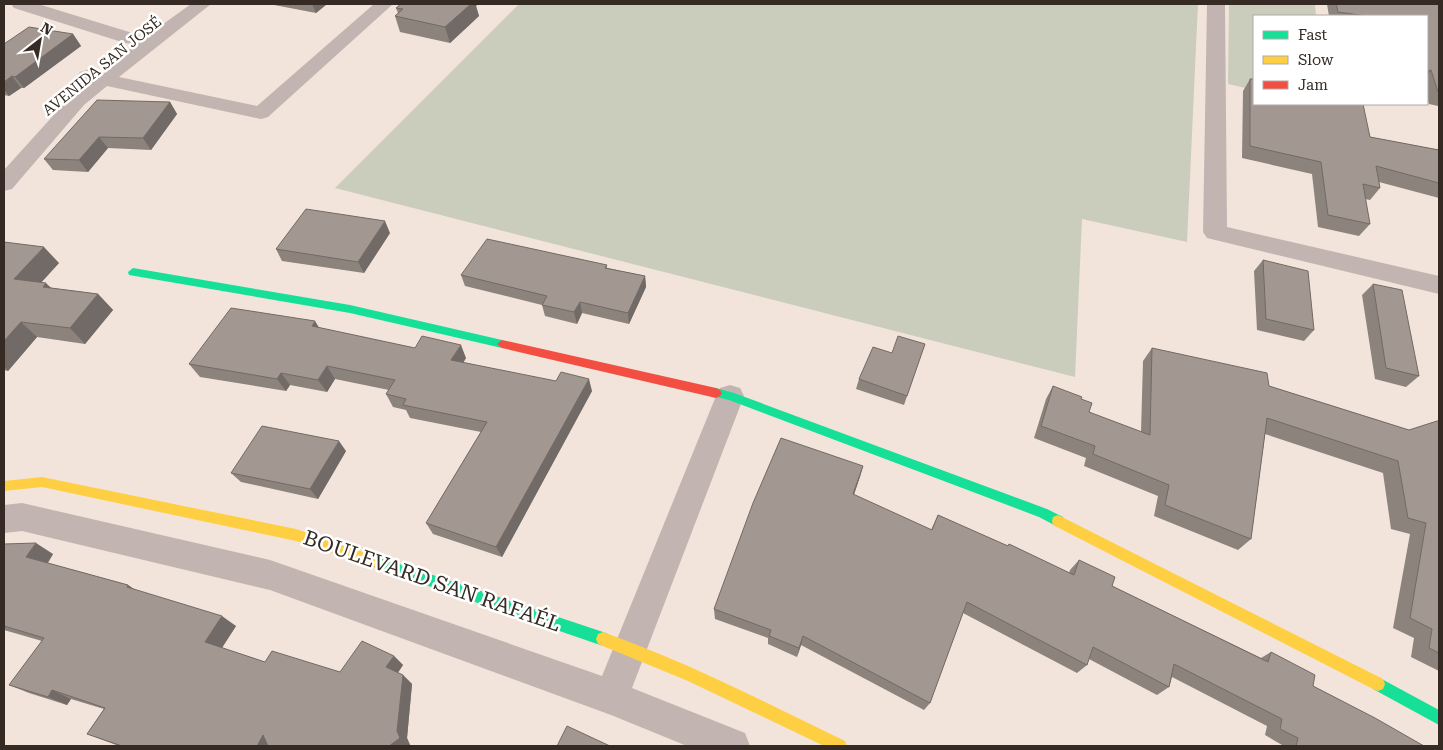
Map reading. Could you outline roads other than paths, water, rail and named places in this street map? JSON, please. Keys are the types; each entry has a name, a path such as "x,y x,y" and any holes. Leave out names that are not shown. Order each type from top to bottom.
{"street":[{"path":"20,4 132,39"},
{"name":"AVENIDA SAN JOSÉ","path":"4,184 77,101 95,77 132,39 182,4"},
{"name":"AVENIDA SAN JOSÉ","path":"30,127 55,101 95,77 202,4"},
{"path":"95,77 261,113 384,4"},
{"path":"1216,4 1215,232 1439,284"},
{"path":"133,272 350,309 730,396 1043,513 1333,660 1439,718"},
{"path":"611,697 730,396"},
{"name":"BOULEVARD SAN RAFAÉL","path":"4,486 42,482 296,535 629,648 710,683 840,746"},
{"path":"4,519 22,516 270,574 611,697 732,746"}]}
